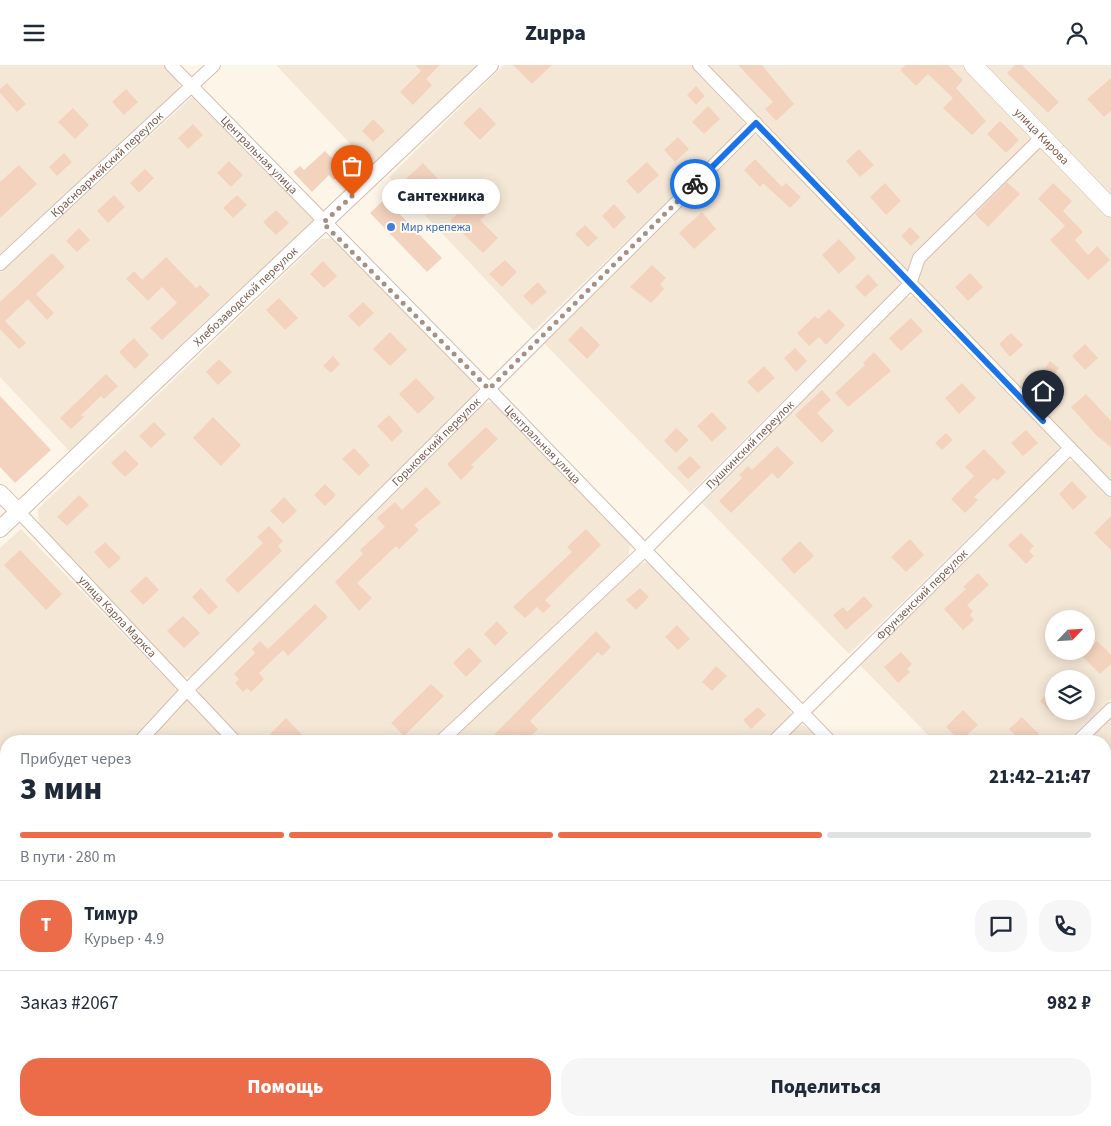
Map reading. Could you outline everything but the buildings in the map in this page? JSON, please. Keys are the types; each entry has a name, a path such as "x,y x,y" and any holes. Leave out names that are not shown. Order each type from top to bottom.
{"main road":[{"name":"улица Кирова","path":"973,65 1111,208"}],"street":[{"name":"Центральная улица","path":"170,65 323,223 489,389 824,735"},
{"name":"Красноармейский переулок","path":"0,265 214,65"},
{"name":"Хлебозаводской переулок","path":"0,529 490,65"},
{"path":"699,65 1111,490"},
{"name":"Горьковский переулок","path":"146,735 187,690 756,123"},
{"name":"Пушкинский переулок","path":"447,735 645,550 910,284 919,258 1042,137"},
{"name":"Фрунзенский переулок","path":"780,735 1070,448"},
{"name":"улица Карла Маркса","path":"0,493 229,735"},
{"path":"1084,735 1111,709"}],"shaded area":[{"path":"0,65 163,65 177,79 181,90 0,254"},
{"path":"276,65 483,65 374,169"},
{"path":"504,65 692,65 743,118 744,127 534,331 389,177"},
{"path":"708,65 964,65 1111,217 1111,480"},
{"path":"981,65 1111,65 1111,198"},
{"path":"192,97 200,101 309,213 315,222 73,455 0,377 0,273"},
{"path":"759,134 897,276 900,282 897,288 690,493 544,343 753,136"},
{"path":"331,238 476,384 478,392 196,675 186,677 177,673 39,525 38,509 321,239"},
{"path":"913,296 921,301 1057,440 1060,446 1057,452 849,654 702,503 904,298"},
{"path":"492,402 630,544 628,558 439,735 237,735 200,695 198,689 202,681 483,404"},
{"path":"1065,461 1075,461 1111,498 1111,699 1095,714 1095,670 1045,670 1045,720 1089,720 1073,735 928,735 858,663"},
{"path":"21,529 221,735 0,735 0,548"},
{"path":"648,562 789,707 791,714 787,721 773,735 456,735 637,564"},
{"path":"1111,717 1111,735 1092,735"},
{"path":"801,725 810,729 816,735 787,735"}],"way so far":[{"path":"352,196 323,223 489,389 695,184"}],"place":[{"name":"Сантехника","path":"352,196"},
{"name":"Мир крепежа","path":"391,227"}],"route":[{"path":"695,184 756,123 1043,421"}]}
